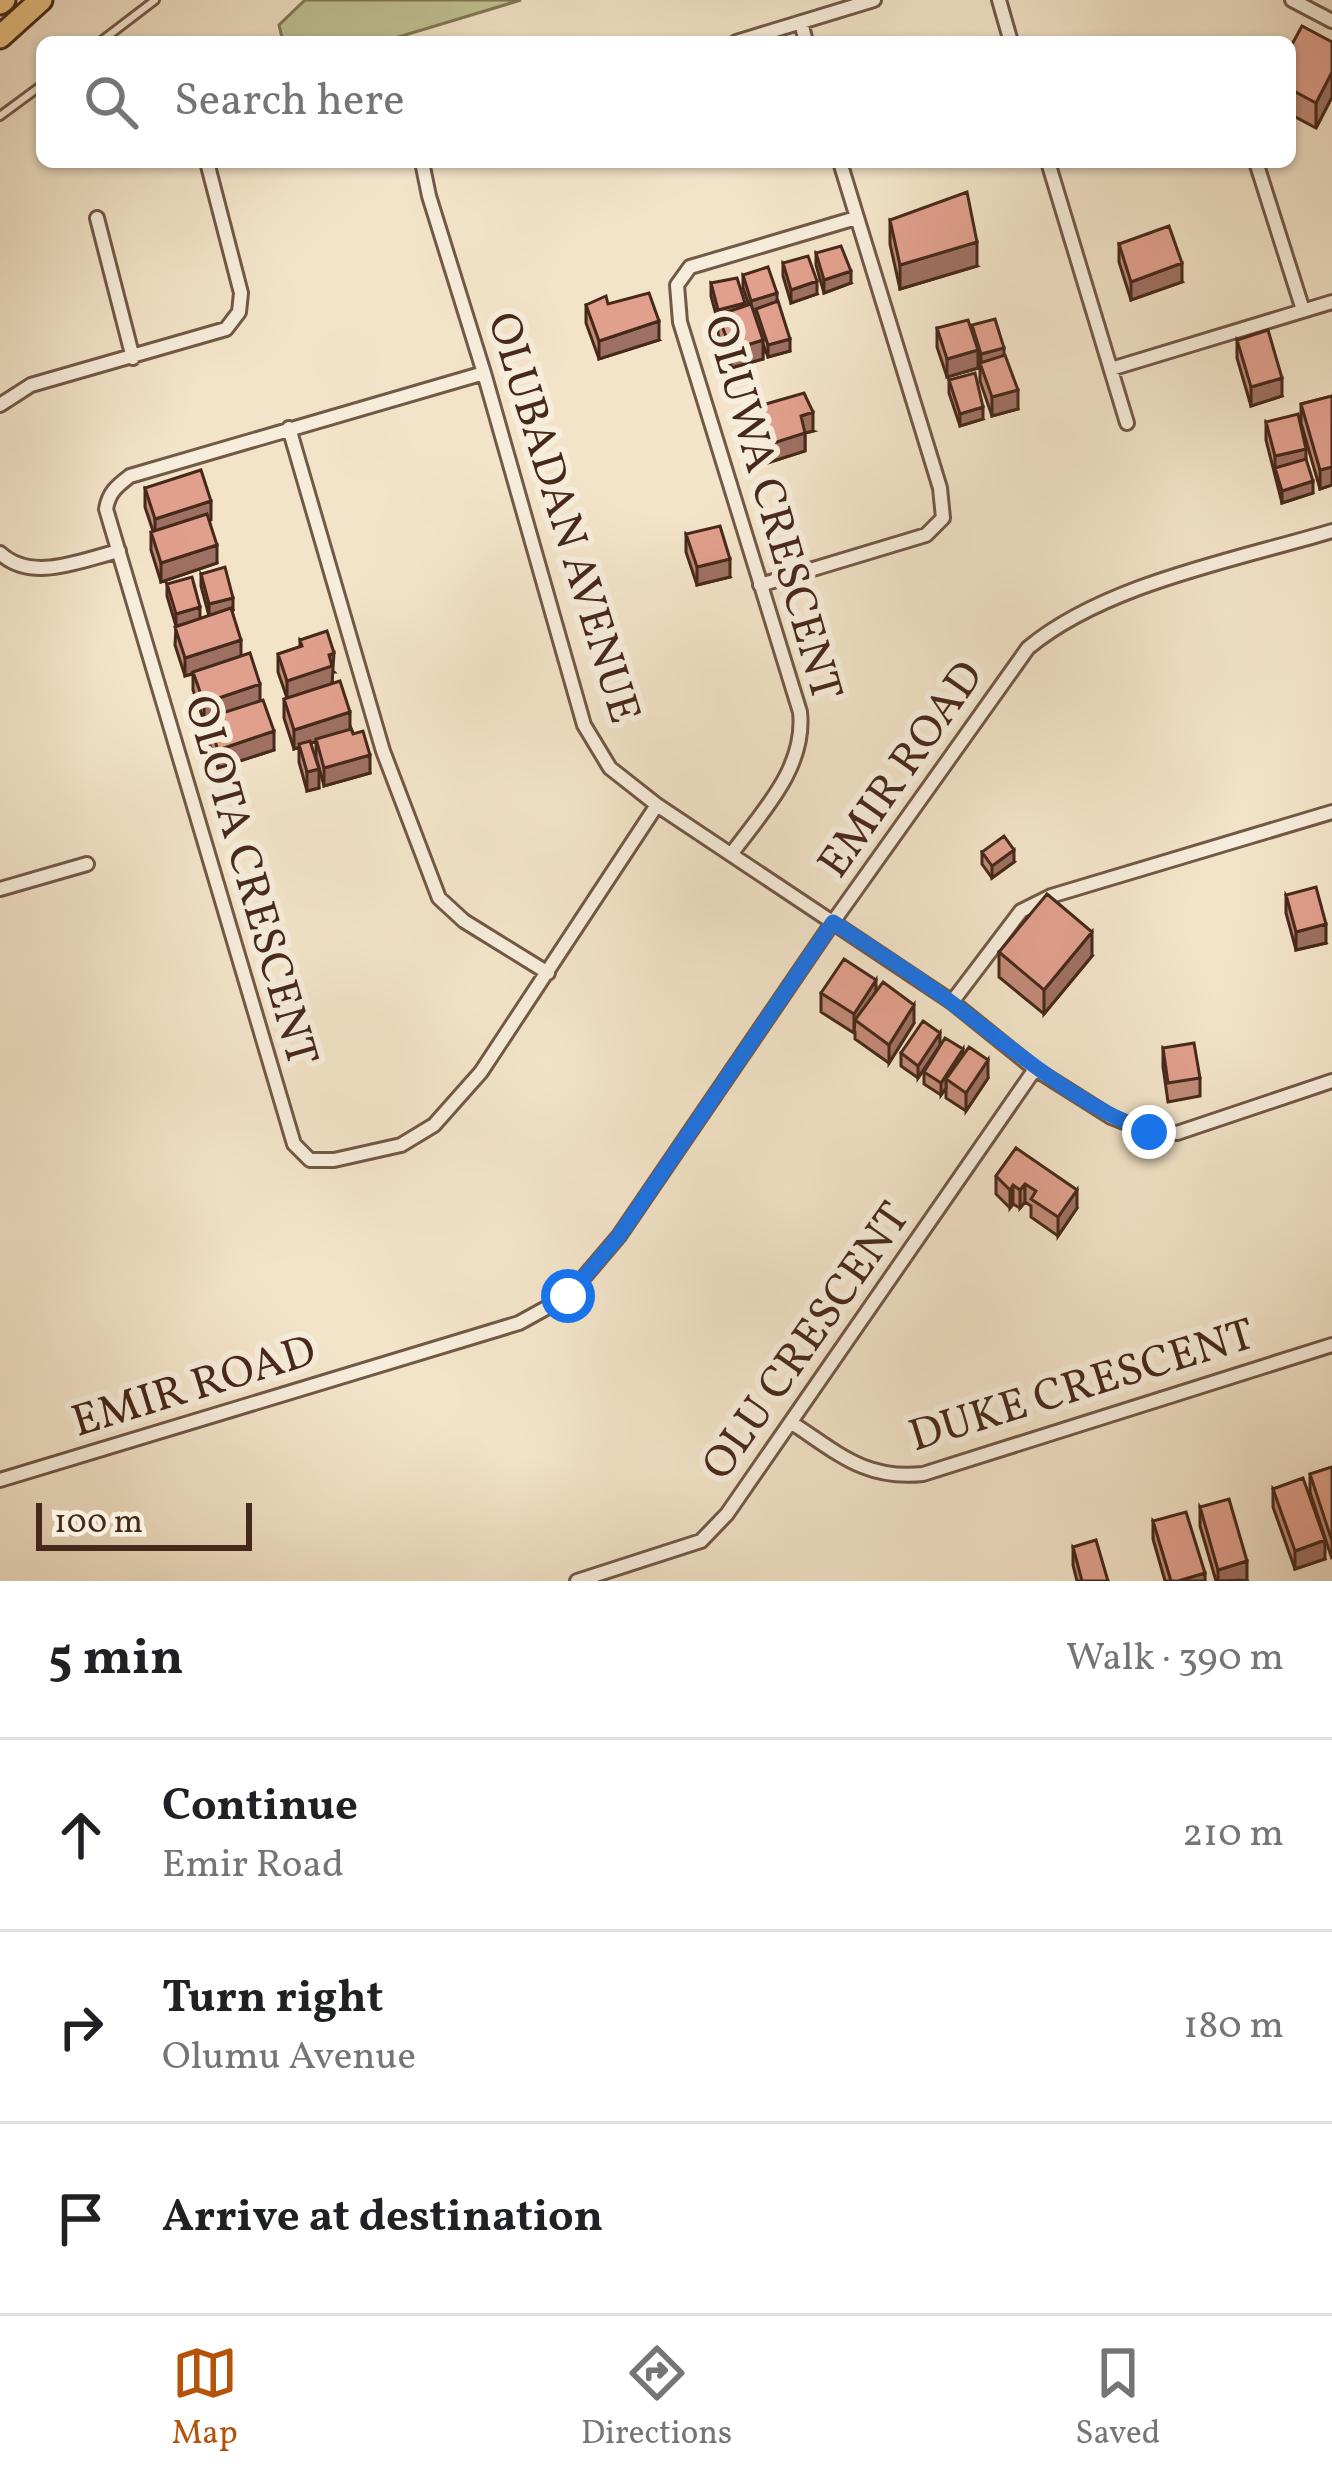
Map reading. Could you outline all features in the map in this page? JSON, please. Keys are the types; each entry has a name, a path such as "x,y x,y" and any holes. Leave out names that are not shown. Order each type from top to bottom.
{"highway":[{"path":"0,37 41,0"}],"street":[{"path":"756,36 874,0"},
{"path":"999,0 1009,36"},
{"path":"1292,0 1332,21"},
{"path":"801,22 804,36"},
{"path":"0,405 31,385 226,329 239,312 241,293 209,168"},
{"name":"OLUBADAN AVENUE","path":"423,168 584,725 610,768 657,806 952,1002 1035,1069 1111,1117 1149,1132 1177,1133 1332,1081"},
{"path":"760,585 926,535 943,518 940,488 842,168"},
{"path":"1050,168 1127,423"},
{"path":"1258,168 1303,310"},
{"path":"97,218 134,358"},
{"name":"OLUWA CRESCENT","path":"732,853 776,794 799,751 802,731 680,322 677,285 690,267 856,218"},
{"path":"1111,369 1332,302"},
{"name":"OLOTA CRESCENT","path":"484,373 130,476 114,487 108,499 106,509 118,551 294,1144 310,1160 334,1160 401,1145 434,1125 481,1072 657,806"},
{"path":"290,428 386,763 439,898 464,921 548,973"},
{"name":"EMIR ROAD","path":"0,1480 519,1323 568,1296 619,1236 833,922 1028,648 1059,622 1097,602 1332,531"},
{"path":"0,553 11,563 42,570 118,551"},
{"path":"952,1002 1021,911 1051,896 1332,812"},
{"path":"0,889 87,865"},
{"name":"OLU CRESCENT","path":"577,1581 701,1541 727,1514 1035,1069"},
{"name":"DUKE CRESCENT","path":"791,1423 857,1465 890,1478 923,1474 1332,1345"}],"lane":[{"path":"108,36 154,0"},
{"path":"0,116 36,89"}],"green space":[{"path":"305,0 521,0 402,36 282,36 279,25"}],"building":[{"path":"1302,26 1332,42 1332,72 1316,103 1296,92 1296,37"},
{"path":"967,192 977,242 900,265 890,220"},
{"path":"1169,226 1182,263 1131,282 1119,244"},
{"path":"841,246 851,271 824,280 816,253"},
{"path":"808,256 817,281 791,290 783,263"},
{"path":"768,267 777,293 751,301 743,275"},
{"path":"737,278 745,303 718,310 711,283"},
{"path":"649,293 659,321 599,341 586,305 606,296 608,304"},
{"path":"778,301 790,339 768,345 756,309"},
{"path":"751,304 763,340 731,350 718,315"},
{"path":"995,319 1004,348 981,354 972,325"},
{"path":"968,320 978,350 947,359 937,328"},
{"path":"1268,330 1282,378 1251,387 1237,340"},
{"path":"1005,355 1018,390 992,397 980,363"},
{"path":"975,373 983,407 960,414 949,380"},
{"path":"804,393 813,412 801,416 805,433 761,447 745,410"},
{"path":"1332,396 1332,467 1320,470 1301,404"},
{"path":"1298,414 1306,449 1275,456 1266,422"},
{"path":"1306,459 1313,481 1282,491 1275,468"},
{"path":"201,470 211,501 155,519 145,488"},
{"path":"207,514 217,545 161,563 151,532"},
{"path":"720,526 730,559 697,567 686,534"},
{"path":"225,567 233,598 209,604 201,574"},
{"path":"192,577 200,607 176,614 167,584"},
{"path":"231,608 241,640 185,658 175,627"},
{"path":"327,631 334,653 329,655 332,666 287,681 278,654"},
{"path":"250,653 260,684 204,703 193,672"},
{"path":"340,681 350,712 294,730 284,699"},
{"path":"263,700 274,731 218,750 207,718"},
{"path":"351,729 353,734 363,731 370,755 324,768 316,739"},
{"path":"310,741 319,769 307,772 299,744"},
{"path":"1004,836 1014,850 992,866 982,852"},
{"path":"1316,887 1326,924 1296,932 1286,895"},
{"path":"1047,894 1092,932 1044,990 999,952"},
{"path":"844,959 876,980 854,1014 821,993"},
{"path":"883,982 914,1005 889,1045 855,1020"},
{"path":"923,1021 940,1033 918,1066 901,1053"},
{"path":"945,1038 963,1049 941,1083 924,1072"},
{"path":"1194,1043 1200,1078 1168,1083 1163,1048"},
{"path":"969,1047 988,1060 966,1093 946,1079"},
{"path":"1016,1148 1077,1190 1058,1217 1031,1199 1036,1191 1025,1184 1020,1190 1013,1185 1010,1190 996,1176"},
{"path":"1332,1467 1332,1541 1310,1474"},
{"path":"1303,1478 1325,1540 1295,1551 1273,1489"},
{"path":"1229,1499 1247,1561 1218,1570 1200,1507"},
{"path":"1186,1512 1205,1573 1171,1581 1153,1521"},
{"path":"1096,1540 1108,1581 1082,1581 1073,1547"}],"route":[{"path":"568,1296 619,1236 833,922 952,1002 1035,1069 1111,1117 1149,1132"}]}
